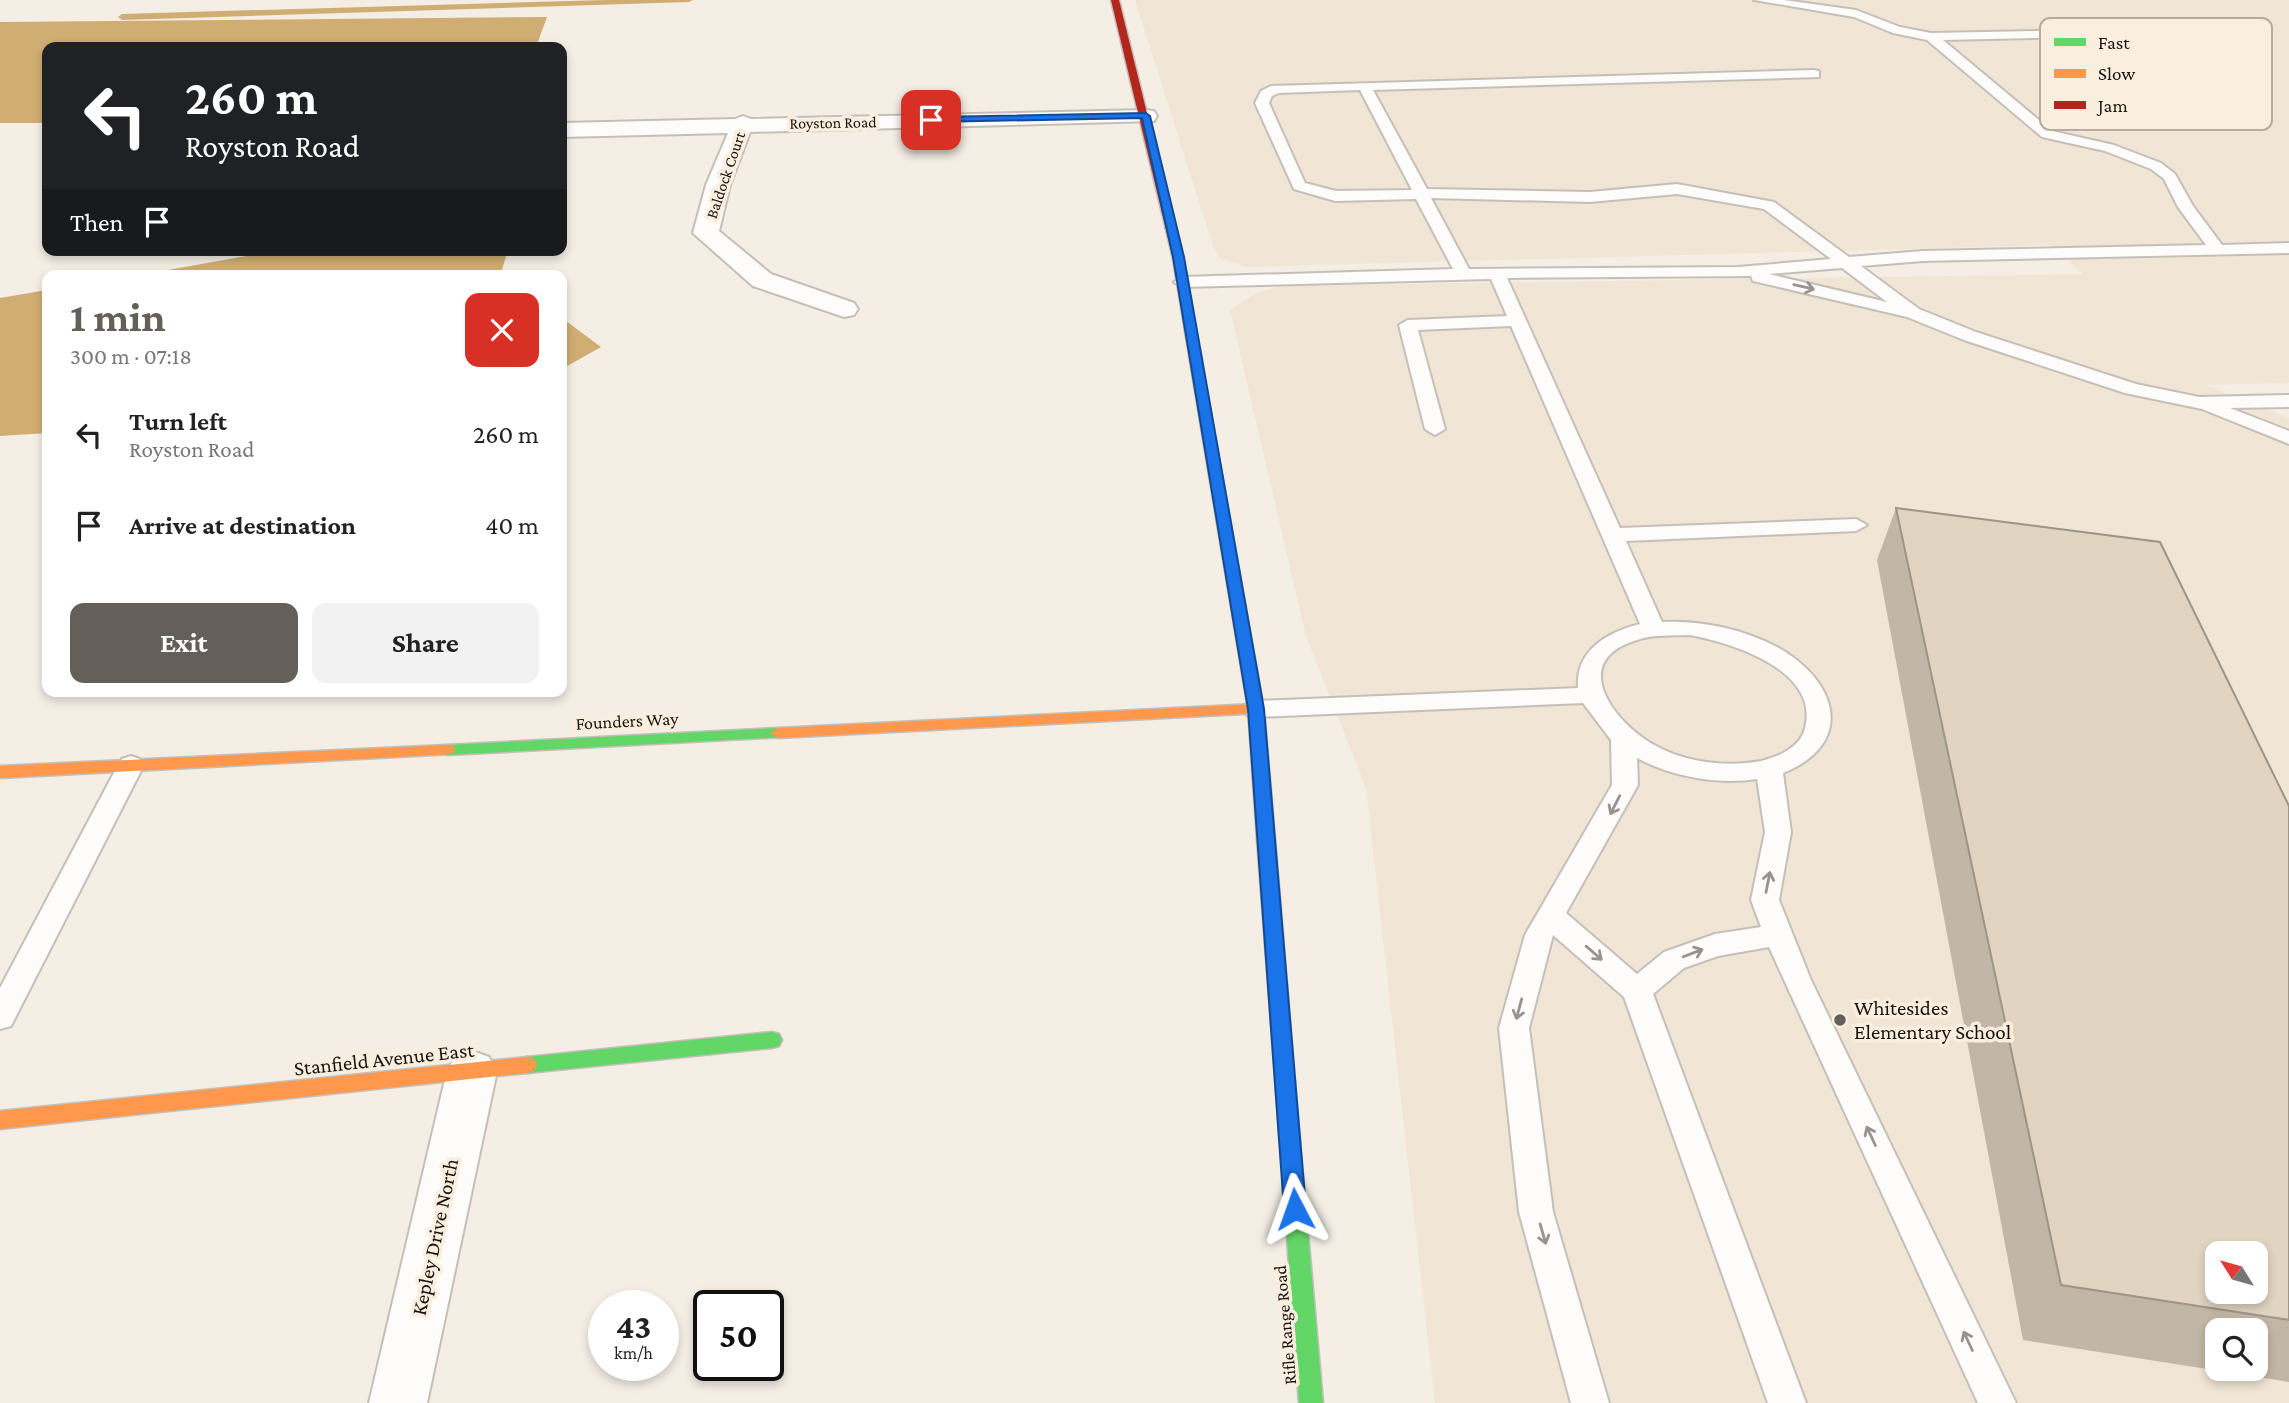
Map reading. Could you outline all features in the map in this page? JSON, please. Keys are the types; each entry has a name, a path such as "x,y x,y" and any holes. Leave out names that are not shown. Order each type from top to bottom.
{"main road":[{"name":"Rifle Range Road","path":"1115,0 1146,116 1182,282 1256,709 1311,1403"},
{"name":"Founders Way","path":"0,772 1256,709"},
{"name":"Stanfield Avenue East","path":"0,1120 772,1040"}],"street":[{"name":"Royston Road","path":"567,130 743,123 1146,116"},
{"name":"Baldock Court","path":"743,123 718,185 706,233 762,280 844,309"},
{"name":"Kepley Drive North","path":"398,1403 472,1071"}],"lane":[{"path":"1760,0 1856,14 1897,30 1931,37 2040,34"},
{"path":"1931,37 2040,128"},
{"path":"1814,74 1276,89 1266,94 1262,103 1299,186 1335,196 1474,193 1590,197 1677,188 1769,205 1913,313"},
{"path":"1364,86 1464,274"},
{"path":"2042,130 2047,134 2109,148 2155,166 2170,177 2186,207 2217,249"},
{"path":"1182,282 1464,274 1738,272 1923,256 2289,248"},
{"path":"1738,272 1913,313 1970,336 2132,389 2199,403 2289,438"},
{"path":"1497,274 1654,629"},
{"path":"1435,429 1408,325 1518,320"},
{"path":"2199,403 2289,401"},
{"path":"1612,535 1856,524"},
{"path":"1654,629 1728,635 1764,649 1793,669 1813,692 1822,717 1816,740 1797,758 1769,769 1733,773 1695,769 1657,757 1624,739 1601,717 1589,695 1588,672 1599,652 1622,637 1654,629"},
{"path":"1256,709 1589,695"},
{"path":"1590,1403 1536,1212 1514,1028 1539,934 1625,785 1624,739"},
{"path":"0,1017 131,765"},
{"path":"1769,769 1778,832 1765,900 1796,980 1997,1403"},
{"path":"1550,916 1637,991 1787,1403"},
{"path":"1637,991 1674,960 1715,945 1779,935"}],"shaded area":[{"name":"Whitesides Elementary School","path":"1135,0 2289,0 2289,383 2205,385 2289,418 2289,1403 1435,1403 1366,788 1306,636 1230,310 1256,293 1281,286 2083,274 2051,245 1246,267 1219,258 1213,246"},
{"path":"547,17 538,42 42,42 42,123 0,123 0,22"},
{"path":"246,256 506,256 502,270 168,270"},
{"path":"42,291 42,433 0,436 0,298"},
{"path":"567,322 601,347 567,366"}],"building":[{"path":"1896,508 2160,542 2289,806 2289,1320 2061,1285"}],"waterway":[{"path":"122,17 689,0"}],"traffic: fast":[{"path":"1178,259 1256,709 1266,839"},
{"path":"447,750 778,733"},
{"path":"527,1065 772,1040"},
{"path":"1290,1142 1311,1403"}],"traffic: slow":[{"path":"778,733 1256,709"},
{"path":"0,772 447,750"},
{"path":"1266,839 1290,1142"},
{"path":"0,1120 527,1065"}],"traffic: jam":[{"path":"1115,0 1178,259"}],"place":[{"name":"Whitesides Elementary School","path":"1840,1020"}],"route":[{"path":"931,120 1146,116 1178,257 1256,709 1295,1209"}]}
